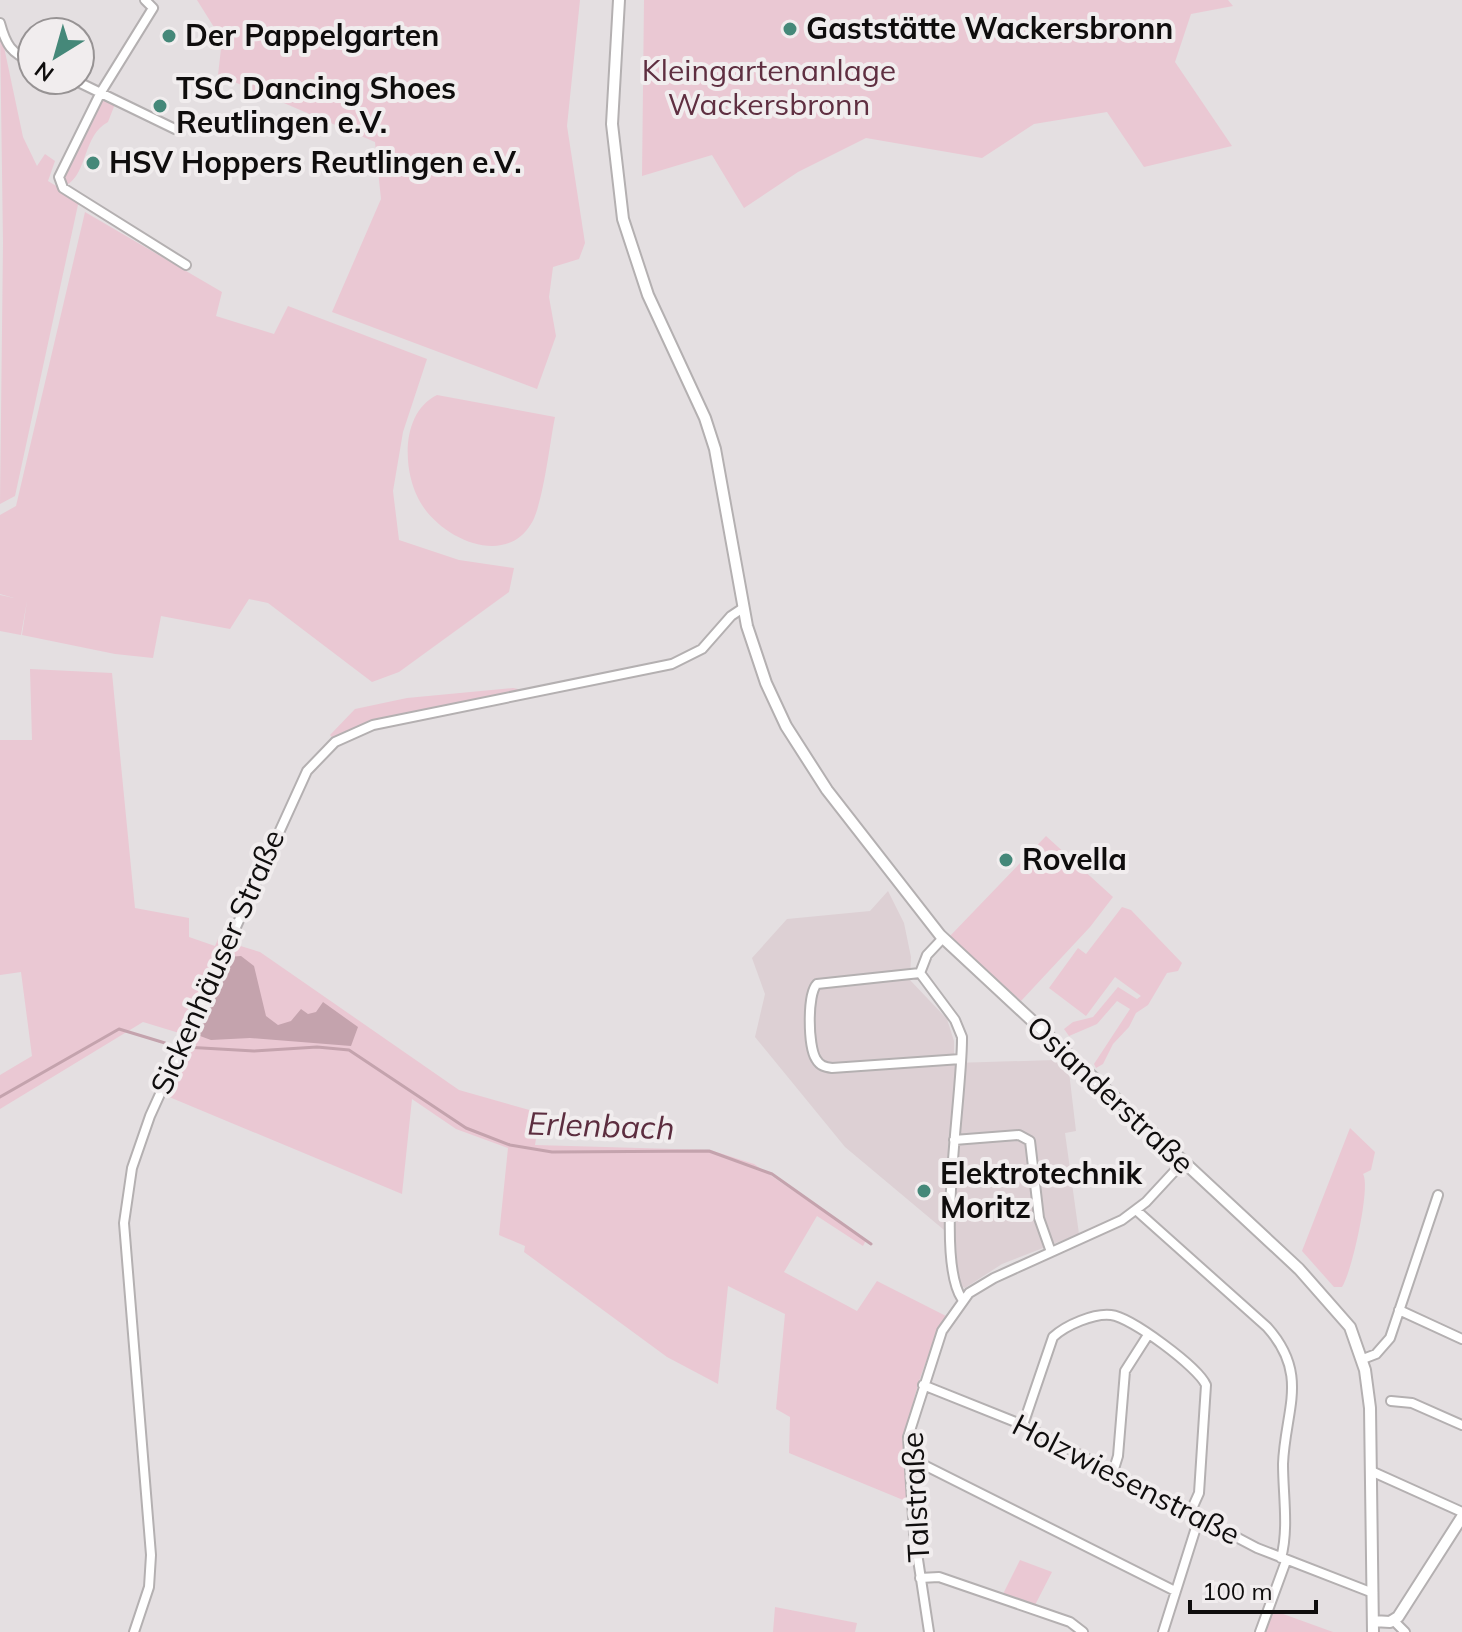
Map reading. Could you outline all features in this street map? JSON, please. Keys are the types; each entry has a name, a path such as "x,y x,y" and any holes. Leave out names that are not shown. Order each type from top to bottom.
{"street":[{"path":"145,0 153,8 101,92 62,164 59,177 63,188 186,265"},
{"path":"619,0 612,124 620,205 643,282 705,418 715,449 742,602"},
{"path":"0,23 5,44 16,55"},
{"path":"96,90 175,129"},
{"name":"Osianderstraße","path":"742,602 766,683 799,749 862,837 943,938 1327,1298 1350,1327 1363,1359 1370,1408 1373,1626"},
{"name":"Sickenhäuser Straße","path":"134,1632 145,1603 151,1564 124,1223 132,1168 150,1116 307,771 335,742 373,725 672,664 702,649 742,602"},
{"path":"920,973 927,955 943,938"},
{"path":"920,973 817,984 809,998 815,1058 823,1066 832,1068 961,1059"},
{"path":"920,973 959,1029 961,1059 954,1140 953,1274 962,1299"},
{"path":"954,1140 1014,1135 1028,1139 1039,1218 1051,1252"},
{"name":"Talstraße","path":"929,1632 920,1578 908,1457 912,1418 942,1331 962,1299 985,1283 1107,1228 1136,1210 1183,1162"},
{"path":"1363,1359 1386,1345 1438,1195"},
{"path":"1136,1210 1267,1327 1284,1351 1291,1371 1294,1400 1283,1460 1284,1560 1260,1632"},
{"path":"1399,1310 1462,1339"},
{"path":"1023,1425 1048,1347 1058,1333 1096,1317 1112,1315 1148,1335 1198,1373 1206,1385 1199,1493 1190,1513"},
{"path":"1113,1472 1118,1456 1125,1371 1148,1335"},
{"name":"Holzwiesenstraße","path":"923,1385 1023,1425 1284,1560 1373,1593"},
{"path":"1391,1401 1412,1403 1462,1425"},
{"path":"908,1457 1175,1591"},
{"path":"1371,1471 1462,1514 1394,1621 1373,1626"},
{"path":"1163,1632 1199,1518"},
{"path":"920,1578 939,1577 1070,1622 1083,1632"},
{"path":"1394,1621 1405,1632"}],"shaded area":[{"path":"888,891 904,923 911,957 910,980 947,1019 954,1041 954,1063 1056,1060 1069,1072 1076,1131 1065,1133 1079,1234 1002,1264 965,1288 957,1284 956,1240 845,1147 755,1037 765,994 752,958 787,919 870,911"},
{"path":"241,956 254,966 266,1016 278,1025 291,1021 301,1009 308,1014 316,1012 323,1002 358,1027 351,1046 250,1038 211,1040 200,1036 197,1024 227,957"}],"green space":[{"path":"197,0 580,0 567,126 585,243 579,259 553,267 549,297 556,336 537,389 332,312 381,199 375,142 218,75 222,40"},
{"name":"Kleingartenanlage Wackersbronn","path":"644,0 1228,0 1233,6 1191,14 1175,62 1232,146 1144,167 1107,112 1034,124 982,158 866,138 798,172 744,208 712,155 642,176"},
{"path":"0,28 23,137 37,166 45,154 55,161 48,181 79,200 15,496 0,504 3,243"},
{"path":"101,95 115,104 108,122 94,136 79,172 67,185 62,177"},
{"path":"85,212 222,292 216,316 274,334 288,306 427,359 403,432 393,491 399,540 459,560 514,568 509,592 399,672 372,682 268,603 249,599 230,629 161,616 153,658 115,654 22,635 27,601 21,635 0,631 0,595 14,598 0,594 0,515 16,506"},
{"path":"437,395 555,417 539,503 531,524 519,537 505,544 488,546 472,542 440,525 418,498 409,471 408,441 417,414 425,403"},
{"path":"30,669 112,673 135,908 189,918 189,937 215,946 218,939 260,952 459,1090 540,1113 535,1145 710,1150 754,1164 866,1240 863,1246 817,1216 784,1272 857,1311 877,1281 946,1316 912,1406 906,1451 908,1502 789,1453 790,1417 776,1409 785,1314 728,1286 718,1384 667,1357 524,1252 525,1246 499,1235 508,1148 456,1129 412,1099 402,1194 162,1094 189,1036 143,1022 0,1109 0,1075 32,1056 21,972 0,975 0,740 32,740"},
{"path":"513,688 533,692 385,721 335,741 330,735 355,709 407,698"},
{"path":"1046,836 1113,897 1090,927 1021,1001 950,936"},
{"path":"1122,907 1131,910 1182,963 1178,971 1167,973 1148,1005 1136,1013 1129,1027 1113,1044 1103,1064 1096,1068 1094,1064 1130,1009 1117,1001 1097,1024 1069,1036 1064,1029 1073,1022 1093,1017 1118,987 1137,999 1141,996 1115,977 1086,1016 1049,988 1078,948 1086,954"},
{"path":"1350,1128 1375,1152 1371,1170 1363,1174 1363,1211 1351,1265 1342,1287 1334,1287 1302,1251"},
{"path":"1020,1560 1052,1572 1035,1605 1003,1594"},
{"path":"775,1607 857,1623 855,1632 773,1632"},
{"path":"1269,1609 1333,1632 1260,1632"}],"waterway":[{"name":"Erlenbach","path":"0,1097 119,1029 165,1043"},
{"name":"Erlenbach","path":"185,1047 254,1051 317,1047 349,1050 466,1128 510,1145 552,1152 709,1151 772,1174 871,1244"}],"place":[{"name":"Gaststätte Wackersbronn","path":"790,29"},
{"name":"Der Pappelgarten","path":"169,36"},
{"name":"TSC Dancing Shoes Reutlingen e.V.","path":"160,106"},
{"name":"HSV Hoppers Reutlingen e.V.","path":"93,163"},
{"name":"Rovella","path":"1006,860"},
{"name":"Elektrotechnik Moritz","path":"924,1191"}]}
